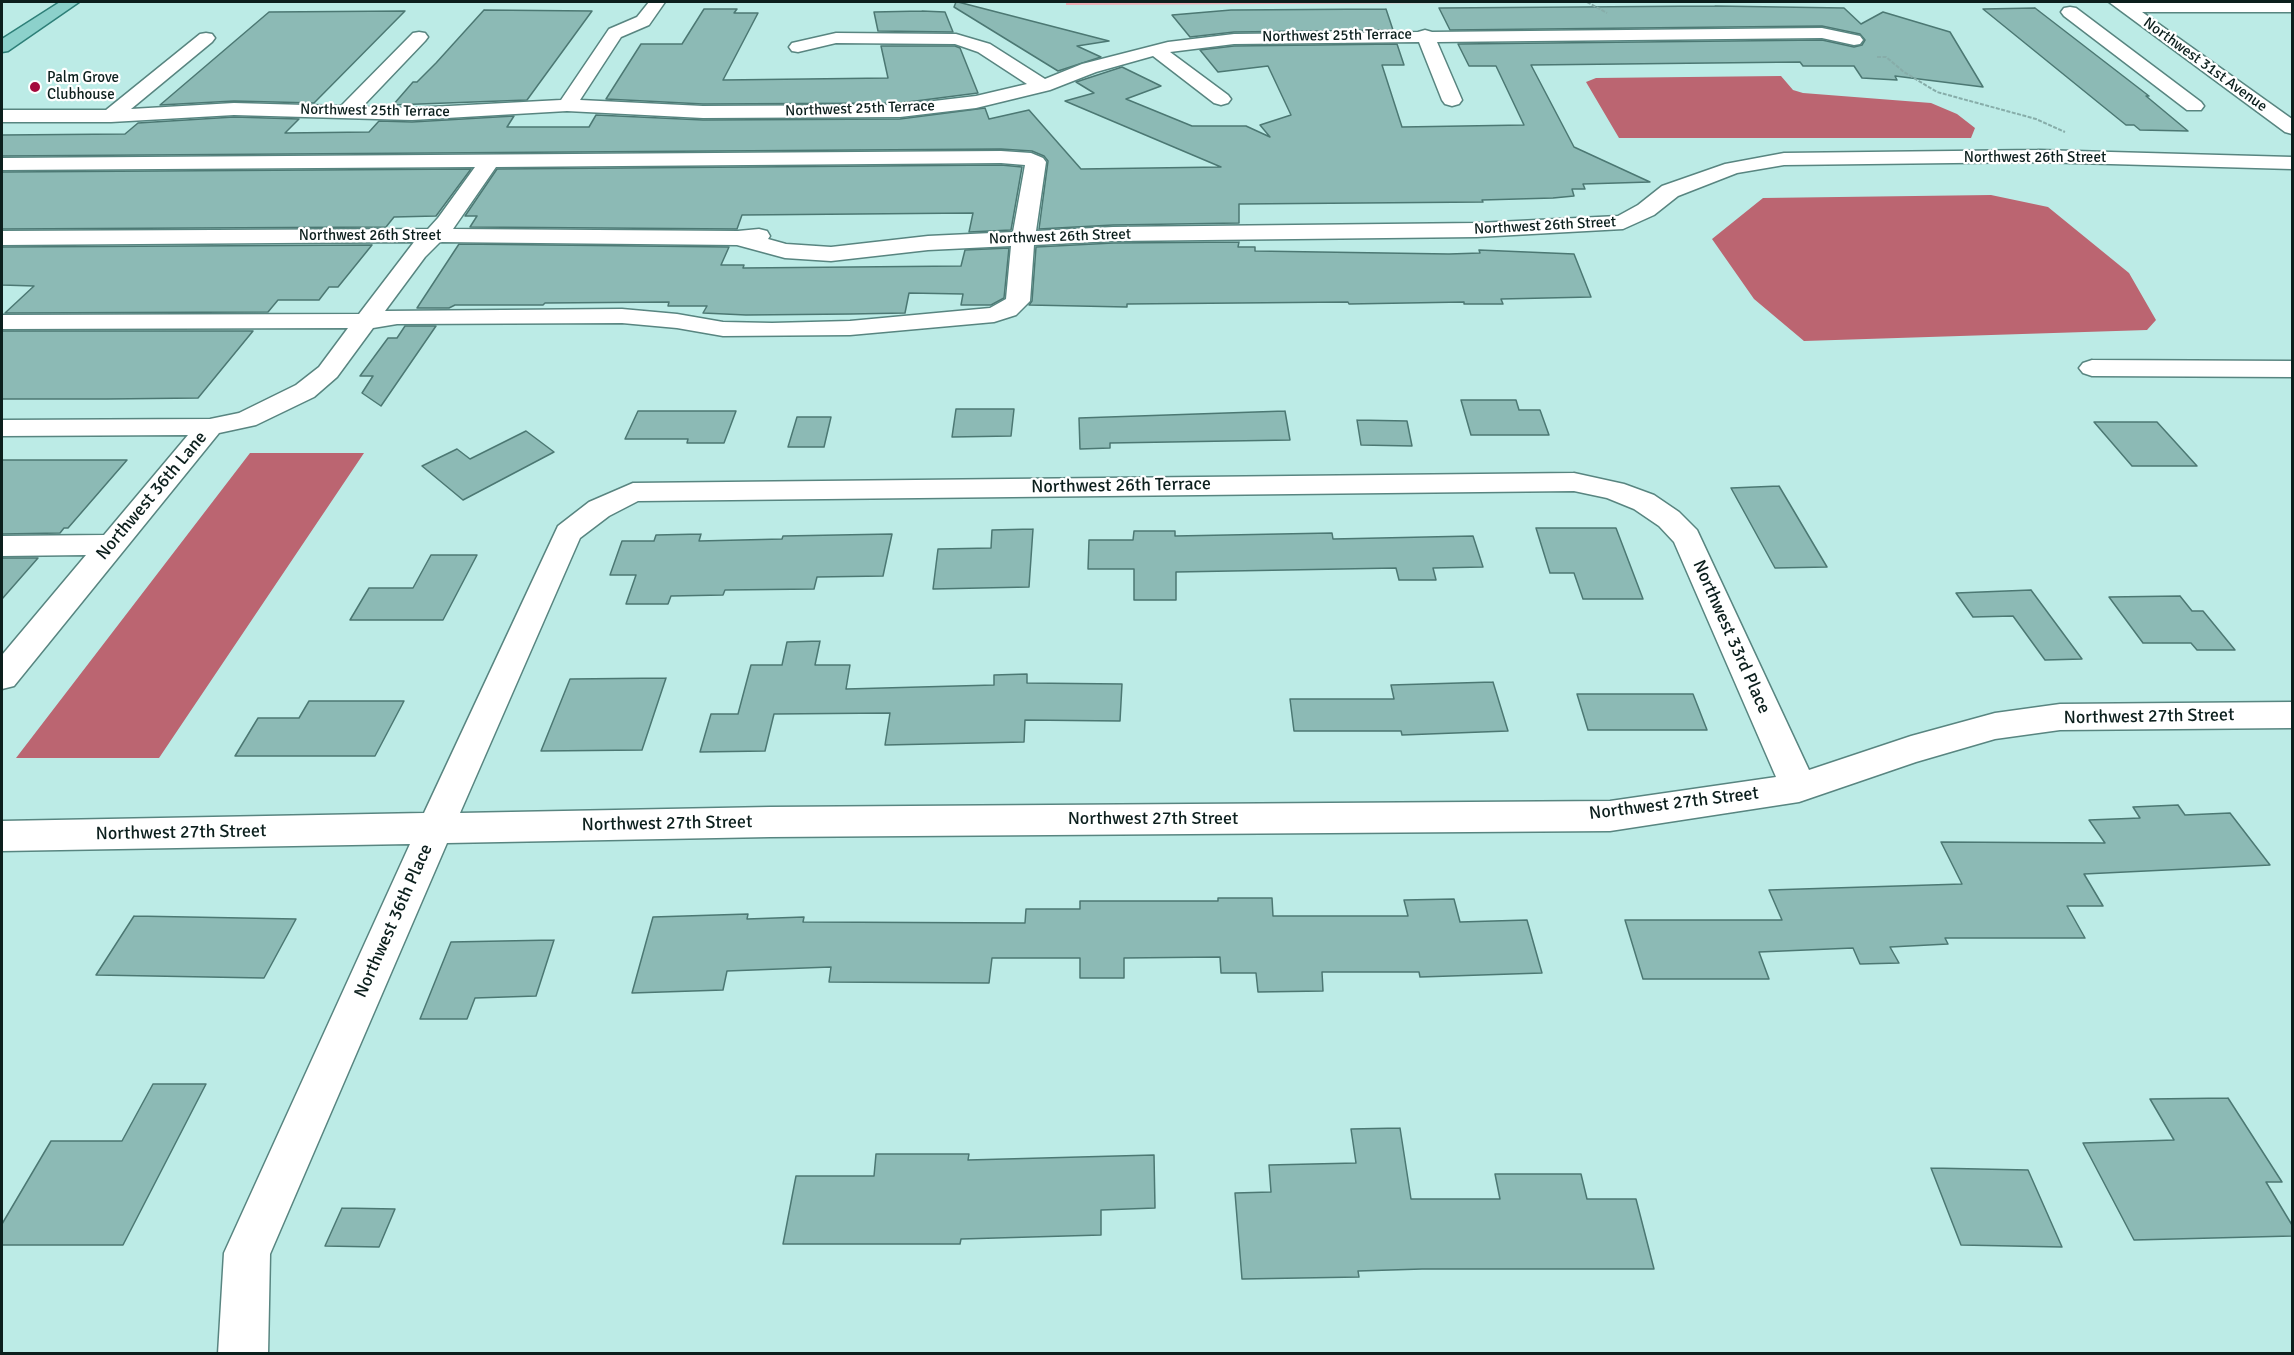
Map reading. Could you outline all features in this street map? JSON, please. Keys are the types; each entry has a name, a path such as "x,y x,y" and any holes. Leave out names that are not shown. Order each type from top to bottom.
{"main road":[{"path":"2,47 71,2"}],"street":[{"path":"567,105 615,33 643,21 657,2"},
{"path":"2121,4 2292,7"},
{"name":"Northwest 31st Avenue","path":"2121,4 2292,128"},
{"path":"2070,12 2194,106"},
{"name":"Northwest 25th Terrace","path":"2,116 111,116 234,109 431,113 567,105 703,112 900,111 976,102 1043,86 1089,68 1156,50 1268,37 1822,33 1854,40"},
{"path":"1425,35 1452,100"},
{"path":"346,112 419,37"},
{"path":"111,116 206,38"},
{"path":"798,47 836,38 956,39 984,48 1043,86"},
{"path":"1156,50 1221,99"},
{"name":"Northwest 26th Street","path":"738,238 786,251 809,254 849,253 928,243 1113,234 1477,230 1623,222 1646,210 1670,191 1732,168 1784,159 2038,156 2292,163"},
{"path":"2,164 1001,158 1031,159 1036,162 1023,238 1018,301 1007,310 980,317 850,328 772,330 723,329 677,321 622,316 397,317 368,321 2,322"},
{"name":"Northwest 36th Lane","path":"2,677 210,427 247,419 305,391 328,372 417,252 434,236 489,162"},
{"name":"Northwest 26th Street","path":"2,238 434,236 738,238 782,233 830,232 928,243"},
{"path":"2092,368 2292,369"},
{"path":"2,428 210,427"},
{"name":"Northwest 26th Terrace","path":"598,509 633,492 1364,483 1575,482 1614,490 1644,502"},
{"name":"Northwest 33rd Place","path":"1644,502 1669,519 1687,537 1799,788"},
{"name":"Northwest 36th Place","path":"243,1353 247,1253 568,533 598,509"},
{"path":"2,546 111,545"},
{"name":"Northwest 27th Street","path":"2,836 794,822 1610,816 1799,788 1911,750 1995,726 2060,717 2292,714"}],"path":[{"path":"1876,57 1886,57 1904,72 1937,92 2036,118 2067,133"}],"shaded area":[{"path":"1066,2 1672,2 1066,5"},
{"path":"1781,76 1793,90 1803,93 1931,103 1957,114 1975,128 1971,138 1619,138 1586,82 1596,78"},
{"path":"1991,195 2048,207 2129,273 2156,320 2147,330 1804,341 1754,299 1712,239 1763,198"},
{"path":"250,453 364,453 159,758 16,758"}],"building":[{"path":"956,2 1109,41 1077,46 1101,57 1058,71 954,7"},
{"path":"1715,6 1844,8 1861,24 1883,12 1950,32 1983,87 1895,76 1897,80 1862,78 1854,66 1803,66 1800,62 1531,65 1574,147 1650,182 1583,184 1585,189 1572,189 1574,196 1482,200 1483,202 1239,204 1239,223 1039,229 1048,161 1044,156 1032,151 1001,149 2,156 2,135 125,134 138,123 234,117 299,119 285,133 369,132 379,121 412,122 514,116 507,127 589,127 596,115 703,120 900,119 985,108 989,119 1029,110 1081,169 1221,167 1065,101 1094,93 1076,82 1122,67 1161,86 1126,99 1192,126 1246,126 1270,137 1260,125 1291,115 1268,66 1218,72 1200,50 1234,46 1397,44 1404,65 1382,65 1402,127 1524,125 1496,66 1469,66 1458,44 1822,40 1854,47 1862,45 1865,40 1860,34 1822,26 1450,30 1439,8"},
{"path":"2035,8 2149,96 2146,96 2188,131 2140,130 2134,125 2126,125 1983,9"},
{"path":"704,9 737,9 734,13 758,13 723,80 888,78 881,46 955,46 960,48 978,93 900,103 703,104 606,99 641,44 682,44"},
{"path":"1386,9 1393,30 1234,32 1190,37 1172,15 1231,10"},
{"path":"484,10 592,11 527,100 393,105 413,82 417,82 436,63"},
{"path":"405,11 314,103 234,101 160,105 269,12"},
{"path":"874,12 945,12 953,32 878,31"},
{"path":"1001,165 1022,167 1011,230 969,232 973,213 742,215 737,229 470,227 477,216 465,216 497,169"},
{"path":"471,169 436,216 394,217 386,227 2,229 2,172"},
{"path":"1239,242 1238,247 1255,247 1255,251 1449,254 1480,253 1479,250 1574,254 1591,297 1501,299 1503,304 1464,304 1464,302 1349,304 1348,302 1127,304 1127,307 1029,305 1032,301 1036,247 1113,243"},
{"path":"459,244 729,247 721,265 744,265 743,268 961,266 965,250 1009,248 1004,298 991,305 961,305 963,294 909,293 905,313 746,315 703,313 707,306 668,306 669,302 455,305 449,308 417,308"},
{"path":"372,245 338,287 329,287 319,300 278,300 268,312 5,313 34,286 2,285 2,247"},
{"path":"405,326 436,326 381,406 362,393 373,376 360,376 388,338 397,338"},
{"path":"2,331 253,331 198,398 2,399"},
{"path":"1461,400 1516,400 1519,410 1540,410 1549,435 1471,435"},
{"path":"956,409 1014,409 1011,436 952,437"},
{"path":"638,411 736,411 724,443 687,443 688,439 625,439"},
{"path":"1285,411 1290,440 1110,443 1110,448 1080,449 1079,418"},
{"path":"797,417 831,417 824,447 788,447"},
{"path":"1357,420 1407,421 1412,446 1361,445"},
{"path":"2094,422 2157,422 2197,466 2132,466"},
{"path":"526,431 554,452 463,500 422,466 457,449 470,459"},
{"path":"2,460 127,460 68,528 64,528 60,533 2,534"},
{"path":"1779,486 1827,567 1775,568 1731,488"},
{"path":"1536,528 1616,528 1643,599 1583,599 1574,573 1550,573"},
{"path":"1033,529 1029,587 933,589 938,549 991,548 992,530"},
{"path":"1134,531 1175,531 1175,536 1332,533 1333,539 1473,536 1483,567 1433,568 1436,580 1399,580 1396,568 1176,572 1176,600 1134,600 1134,569 1088,569 1089,540 1133,540"},
{"path":"701,534 699,541 782,539 783,536 892,534 883,576 817,577 814,589 725,590 723,595 671,596 668,604 626,604 636,575 610,575 622,541 654,541 656,535"},
{"path":"431,555 477,555 443,620 350,620 369,588 413,588"},
{"path":"2,558 38,558 2,599"},
{"path":"2031,590 2082,659 2045,660 2013,616 1973,617 1956,593"},
{"path":"2180,596 2192,611 2203,611 2235,650 2197,650 2191,643 2143,643 2109,597"},
{"path":"820,641 815,665 850,665 846,689 994,685 994,675 1027,674 1027,683 1122,684 1120,721 1025,720 1024,742 885,745 890,713 774,714 765,751 700,752 711,714 738,714 751,665 782,665 787,642"},
{"path":"666,678 642,750 541,751 570,679"},
{"path":"1493,682 1508,731 1402,735 1401,731 1294,731 1290,699 1394,699 1391,685"},
{"path":"1577,694 1693,694 1707,730 1588,730"},
{"path":"309,701 404,701 375,756 235,756 258,718 299,718"},
{"path":"2178,805 2185,815 2230,813 2270,865 2084,874 2103,906 2067,906 2085,938 1945,938 1948,944 1890,947 1899,963 1860,964 1853,948 1759,952 1769,979 1643,979 1625,920 1782,920 1769,890 1962,884 1941,842 2105,843 2089,820 2140,818 2133,807"},
{"path":"1218,898 1272,898 1273,916 1408,916 1404,900 1454,899 1460,922 1527,920 1542,973 1420,977 1419,972 1322,972 1323,991 1258,992 1256,973 1221,973 1220,957 1124,958 1124,978 1080,978 1080,958 992,958 989,983 829,982 831,967 727,971 723,990 632,993 653,917 748,914 747,919 804,917 803,922 1025,923 1026,909 1080,909 1080,901 1218,901"},
{"path":"134,916 296,919 264,978 96,975"},
{"path":"554,940 536,996 475,998 467,1019 420,1019 451,942"},
{"path":"153,1084 206,1084 123,1245 2,1245 2,1224 51,1141 122,1141"},
{"path":"2228,1098 2282,1182 2266,1182 2292,1225 2292,1236 2134,1240 2083,1143 2174,1140 2150,1099"},
{"path":"1400,1128 1411,1199 1500,1199 1495,1174 1581,1174 1587,1199 1636,1199 1654,1269 1422,1269 1358,1271 1359,1277 1242,1279 1235,1193 1271,1192 1269,1165 1356,1163 1351,1129"},
{"path":"876,1154 969,1154 968,1160 1154,1155 1155,1208 1101,1210 1101,1235 961,1239 960,1244 783,1244 796,1176 874,1176"},
{"path":"1931,1168 2028,1170 2062,1247 1961,1245"},
{"path":"342,1208 395,1209 379,1247 325,1246"}],"place":[{"name":"Palm Grove Clubhouse","path":"35,87"}]}
